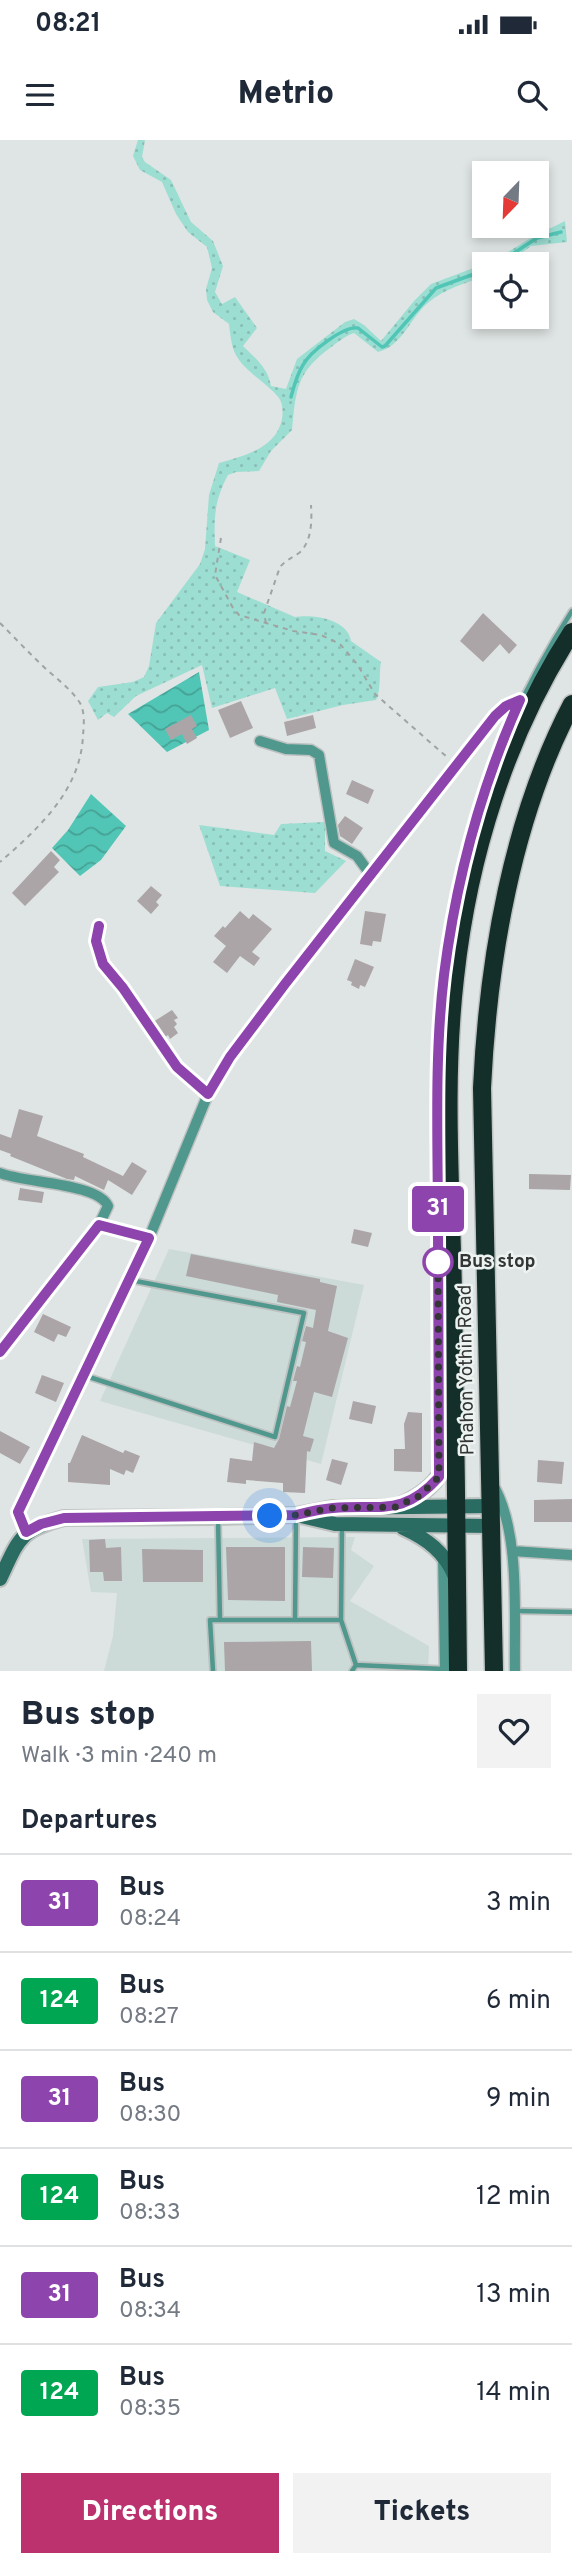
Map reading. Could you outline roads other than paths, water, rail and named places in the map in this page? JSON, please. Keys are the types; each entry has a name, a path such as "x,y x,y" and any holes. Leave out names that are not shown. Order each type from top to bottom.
{"highway":[{"name":"Phahon Yothin Road","path":"451,1670 457,1581 449,1093 455,977 475,865 528,697 572,632"},
{"name":"Phahon Yothin Road","path":"494,1671 482,1088 485,1024 508,883 534,798 560,727 572,704"}],"main road":[{"path":"396,1507 419,1496 439,1477 456,1439"},
{"path":"0,1579 15,1545 26,1532 41,1524 64,1518 296,1515 332,1508 491,1506"},
{"path":"296,1515 342,1524 491,1526"},
{"path":"397,1525 423,1537 443,1555 457,1581"}],"street":[{"path":"26,1532 18,1512 149,1238 208,1094 238,1047 495,716 506,706 528,697"},
{"path":"260,741 286,749 311,750 319,755 334,843 356,856 370,874"},
{"path":"0,1173 73,1188 99,1196 108,1206 99,1225 0,1352"},
{"path":"99,1225 149,1238"},
{"path":"490,1480 503,1500 512,1551 515,1671"},
{"path":"512,1551 572,1555"},
{"path":"443,1555 451,1670"}],"lane":[{"path":"439,1477 438,1093 444,976 464,862 500,744 528,697 572,611"},
{"path":"99,926 96,941 103,964 123,988 177,1067 208,1094"},
{"path":"83,1375 275,1437 304,1313 129,1280"},
{"path":"295,1620 296,1515"},
{"path":"218,1517 220,1620"},
{"path":"342,1524 341,1620 356,1665"},
{"path":"514,1611 572,1612"},
{"path":"213,1671 210,1620 341,1620"},
{"path":"356,1665 451,1670"},
{"path":"352,1671 356,1665"}],"water":[{"path":"199,672 209,730 167,752 128,714"},
{"path":"91,794 126,826 101,860 80,876 52,848 68,830"}],"waterway":[{"path":"515,252 537,238 561,232"},
{"path":"291,397 297,376 307,360 336,335 358,328 382,347 385,346 436,288 472,275"}],"place":[{"name":"Bus stop","path":"438,1262"}]}
